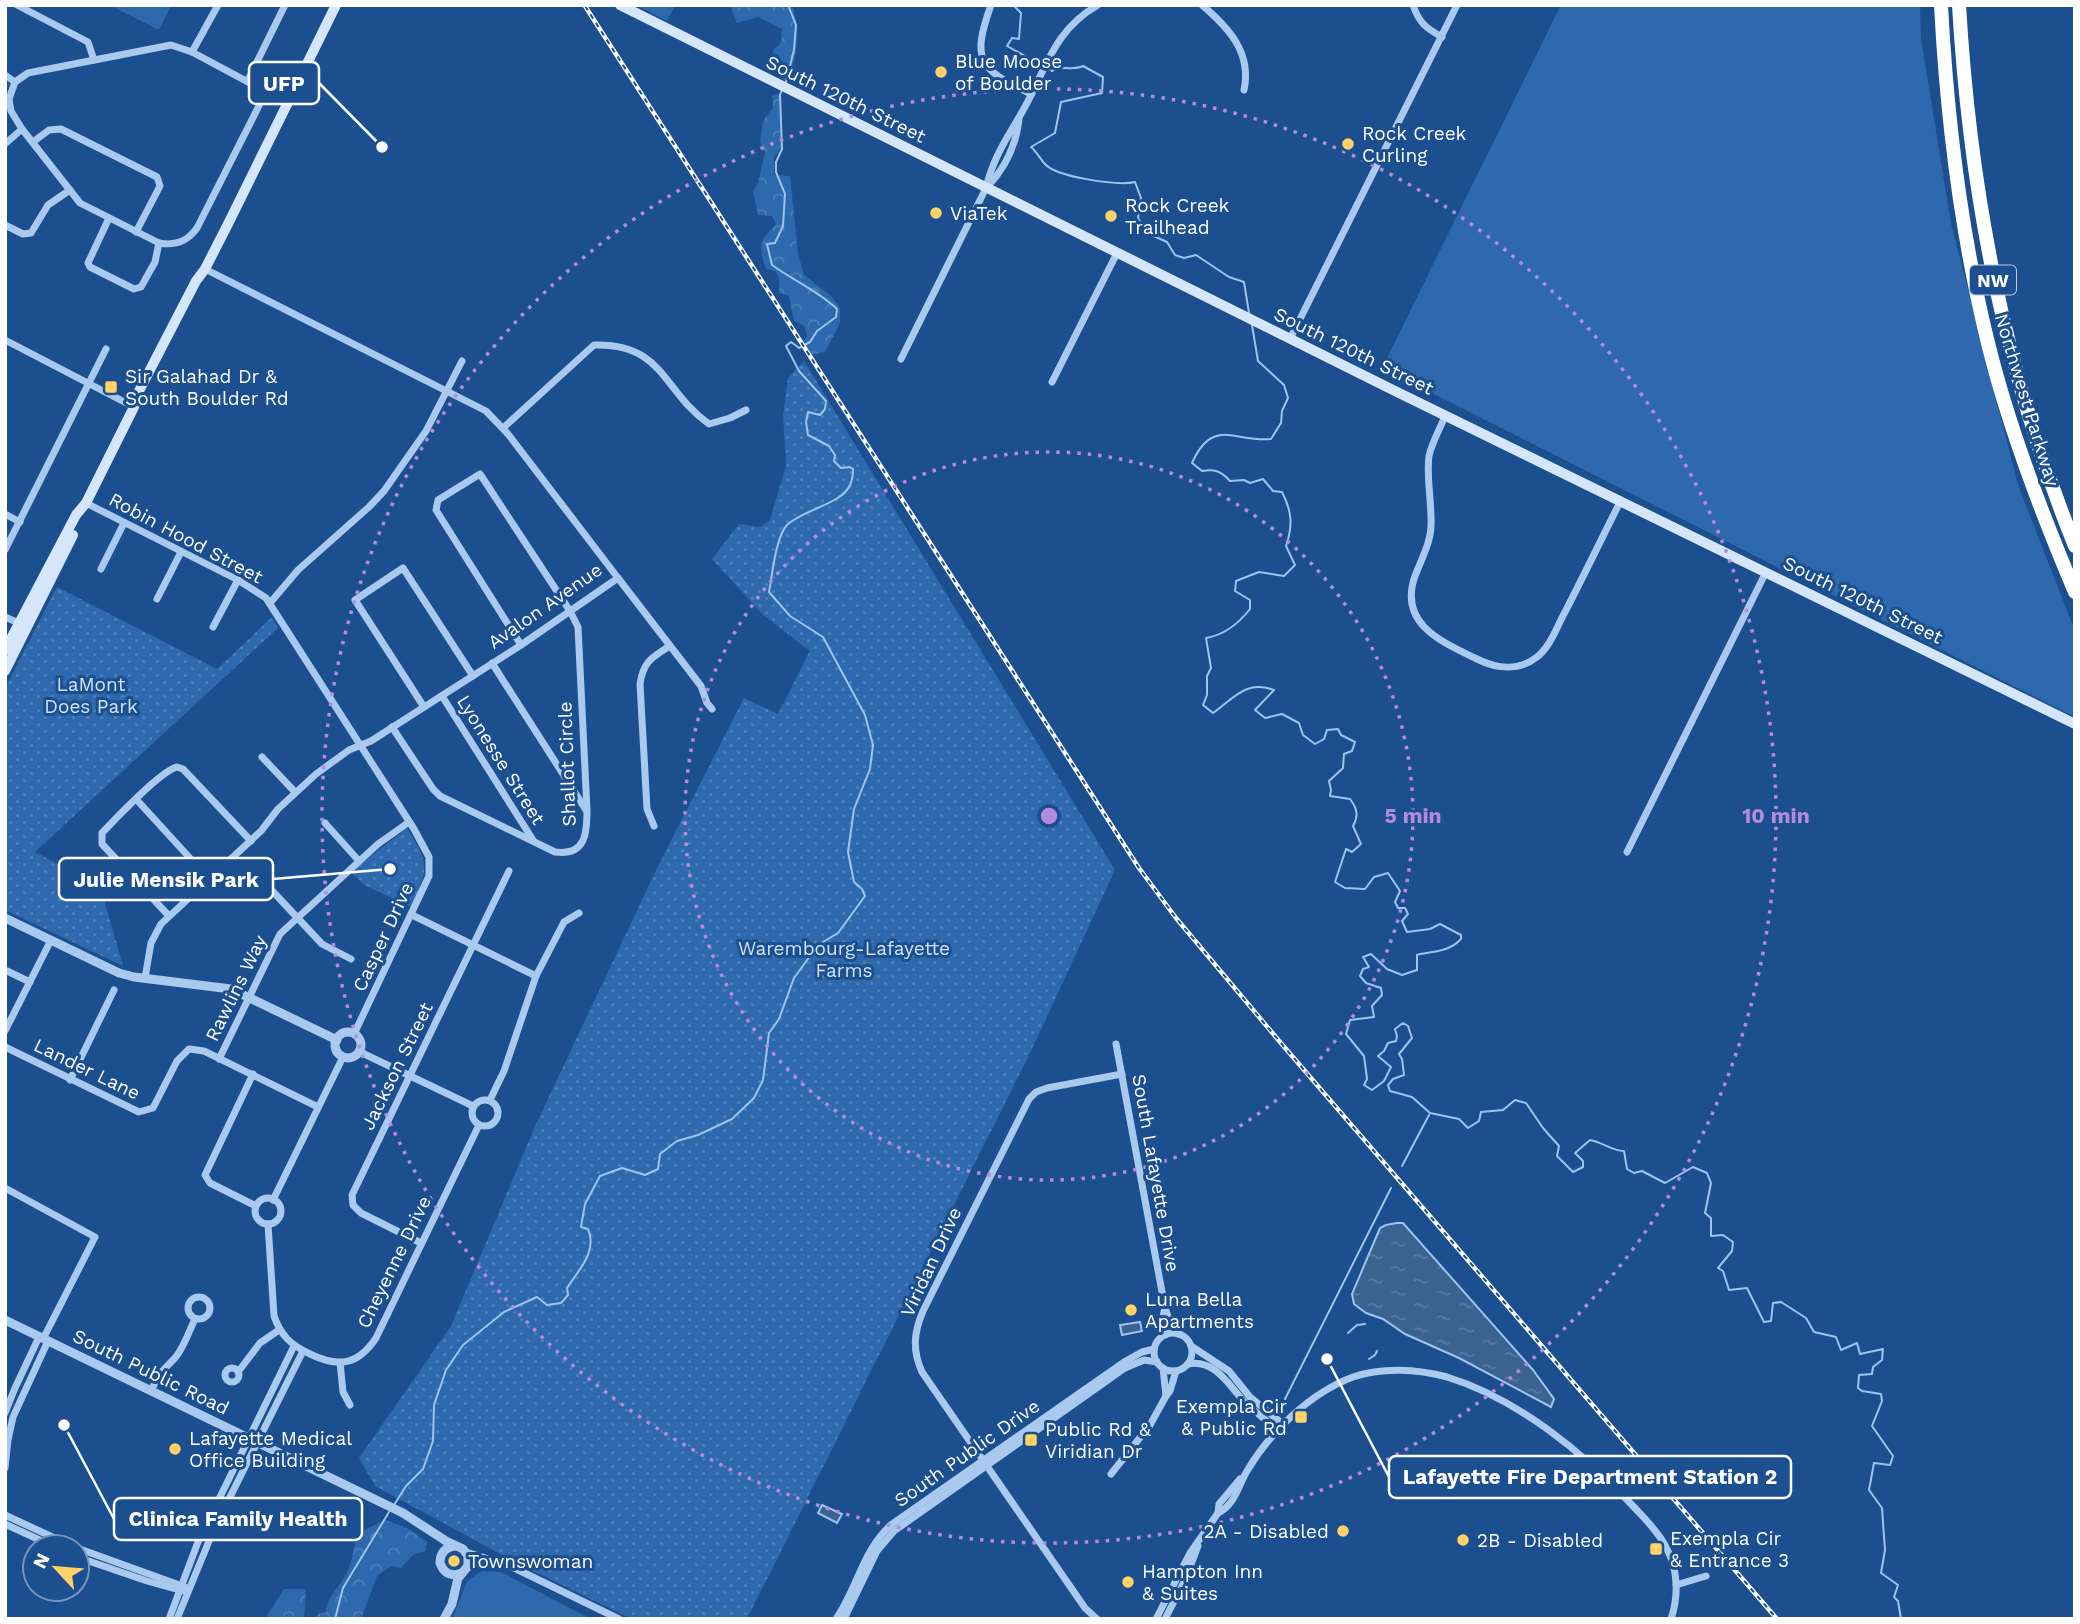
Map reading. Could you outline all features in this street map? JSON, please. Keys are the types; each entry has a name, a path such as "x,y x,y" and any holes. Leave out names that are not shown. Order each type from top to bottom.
{"highway":[{"name":"Northwest Parkway","path":"1941,5 1953,153 1962,219 1981,313 2022,459 2075,592"},
{"name":"Northwest Parkway","path":"1959,5 1971,149 1994,285 2029,418 2075,545"}],"main road":[{"path":"289,104 291,91 336,5"},
{"path":"5,671 23,625 76,515 86,503 195,281 205,269 342,5"},
{"name":"South 120th Street","path":"620,5 1243,316 2075,724"},
{"path":"5,650 23,625"}],"street":[{"path":"17,5 88,41 94,60"},
{"path":"192,52 218,5"},
{"path":"248,80 285,5"},
{"path":"991,5 980,40 987,68 999,78 1031,94"},
{"path":"901,359 986,188 992,166 1019,119 1051,53 1069,27 1098,5"},
{"path":"1202,5 1227,28 1241,51 1247,73 1244,90"},
{"path":"1413,5 1417,19 1423,27 1441,37"},
{"path":"1290,339 1457,5"},
{"path":"267,90 197,228 185,241 175,244 159,243 80,202 22,129 11,111 9,101 15,82 28,73 170,45 192,52 267,90 289,104"},
{"path":"5,75 15,82"},
{"path":"5,144 22,129"},
{"path":"33,142 49,130 61,129 157,177 160,186 136,232"},
{"path":"5,225 23,234 32,233 48,205 70,190"},
{"path":"109,218 88,263 90,267 134,289 141,288 151,271 159,243"},
{"path":"1052,382 1116,253"},
{"name":"Avalon Avenue","path":"145,978 153,936 169,916 251,841 295,792 327,765 442,696 618,578 503,428 480,408 205,269"},
{"path":"5,340 135,407"},
{"path":"503,428 594,345 614,345 638,351 709,424 746,410"},
{"path":"5,550 106,349"},
{"path":"270,603 298,569 384,491 419,442 463,361"},
{"path":"1446,416 1430,453 1432,526 1413,582 1412,601 1417,618 1426,631 1483,662 1509,668 1541,654 1620,502"},
{"name":"Shallot Circle","path":"392,727 440,796 555,852 564,853 579,847 586,833 587,810 578,627 480,474 438,500 436,510 521,645"},
{"name":"Robin Hood Street","path":"86,503 256,590 270,603 360,744"},
{"path":"5,514 20,522"},
{"path":"101,569 124,523"},
{"path":"158,599 181,552"},
{"path":"424,707 355,600 403,568 473,676"},
{"path":"1626,852 1766,572"},
{"path":"618,578 702,686 706,704 712,709"},
{"path":"213,627 238,580"},
{"path":"5,617 23,625"},
{"path":"653,826 647,809 640,684 642,670 649,660 670,646"},
{"path":"492,663 587,810"},
{"name":"Lyonesse Street","path":"442,696 534,842"},
{"name":"Casper Drive","path":"354,1034 429,876 429,857 360,744"},
{"path":"262,757 295,792"},
{"path":"169,916 102,844 102,833 136,799 168,771 177,767 183,769 251,841"},
{"path":"136,799 209,879"},
{"name":"Rawlins Way","path":"219,1059 280,934 359,861 409,822"},
{"path":"325,823 359,861"},
{"name":"Jackson Street","path":"421,1243 361,1213 353,1205 352,1195 509,871"},
{"path":"263,881 322,944 351,959"},
{"path":"490,1100 504,1071 536,976 564,922 579,914"},
{"path":"412,915 536,976"},
{"path":"5,918 119,973 219,986 249,997 337,1040"},
{"path":"5,1031 51,940"},
{"path":"5,970 30,982"},
{"path":"70,1080 114,990"},
{"path":"343,1034 354,1034 361,1042 359,1052 350,1058 343,1057 337,1051 337,1040 343,1034"},
{"name":"South Lafayette Drive","path":"1116,1044 1165,1308 1172,1327 1178,1334"},
{"name":"Lander Lane","path":"5,1047 139,1112 153,1108 183,1054 189,1049 253,1074 318,1107"},
{"path":"359,1052 473,1106"},
{"path":"273,1200 343,1057"},
{"path":"253,1074 206,1177 210,1183 256,1206"},
{"name":"Viridan Drive","path":"1097,1619 1085,1608 922,1372 916,1360 916,1328 1028,1099 1047,1088 1122,1074"},
{"path":"490,1100 498,1109 496,1120 490,1125 479,1125 472,1117 473,1106 479,1101 490,1100"},
{"name":"Cheyenne Drive","path":"340,1362 359,1357 376,1338 479,1125"},
{"path":"5,1188 95,1237 44,1339 15,1388 5,1413"},
{"path":"265,1199 273,1200 278,1205 280,1215 276,1221 261,1223 256,1217 256,1206 265,1199"},
{"path":"268,1224 274,1316 279,1330 294,1346 323,1360 340,1362 343,1392 351,1405"},
{"name":"South Lafayette Drive","path":"1165,1308 1165,1335"},
{"path":"150,1391 167,1364 174,1359 195,1319"},
{"name":"South Public Road","path":"5,1320 403,1513 455,1546"},
{"path":"238,1372 260,1343 279,1330"},
{"path":"1176,1371 1163,1368 1157,1362 1154,1349 1158,1340 1165,1335 1178,1334 1186,1338 1191,1346 1229,1371 1250,1397 1282,1428"},
{"path":"5,1468 13,1418 44,1339"},
{"path":"169,1619 202,1555 294,1346"},
{"path":"1188,1364 1192,1355 1191,1346"},
{"name":"South Public Drive","path":"844,1619 886,1539 901,1525 1124,1362 1154,1349"},
{"path":"251,1441 303,1350"},
{"name":"South Public Drive","path":"836,1619 872,1548 885,1530 1133,1364 1144,1360 1157,1362"},
{"path":"1111,1474 1150,1425 1170,1391 1176,1371 1188,1364 1199,1363 1216,1370 1241,1398 1282,1428"},
{"path":"1163,1368 1166,1396"},
{"path":"1156,1619 1190,1552 1218,1513 1226,1509 1234,1499 1247,1471 1282,1428 1317,1396 1342,1382 1365,1374 1398,1370 1422,1372 1467,1385 1538,1424 1613,1484 1666,1546 1673,1563 1676,1585 1671,1619"},
{"path":"5,1515 44,1533"},
{"path":"5,1524 25,1533"},
{"path":"430,1531 441,1555 440,1563 446,1573 449,1587 444,1619"},
{"path":"1165,1619 1201,1540"},
{"path":"441,1555 447,1548 455,1546 508,1565 619,1619"},
{"path":"444,1619 452,1604 456,1583 469,1559 465,1551"},
{"path":"91,1554 184,1589"},
{"path":"91,1561 184,1589"},
{"path":"446,1573 453,1575 477,1563 494,1561"},
{"path":"1676,1585 1706,1576"},
{"path":"177,1619 184,1589"}],"green space":[{"path":"109,5 171,5 159,30"},
{"path":"636,5 675,5 667,21"},
{"path":"730,5 792,5 797,43 788,81 773,69 773,51 781,42 782,29 758,17 737,23"},
{"path":"1561,5 1920,5 1921,39 1951,223 2018,485 2075,631 2075,717 1382,368"},
{"path":"779,94 781,148 774,157 774,175 790,176 798,253 804,275 832,297 840,308 840,323 825,352 812,355 804,341 807,335 804,326 794,321 789,296 779,293 779,278 775,271 766,269 761,249 763,240 776,224 772,216 758,215 753,192 758,183 765,153 760,142 763,121 773,107 772,96"},
{"name":"Warembourg-Lafayette Farms","path":"804,361 1115,870 1031,1051 747,1619 632,1619 519,1564 375,1486 359,1458 451,1326 536,1124 659,864 744,698 778,714 810,651 762,614 712,559 739,524 760,527 770,520 786,466 783,415 788,378"},
{"name":"LaMont Does Park","path":"57,587 217,669 272,617 278,628 35,852 100,886 123,966 5,910 5,688"},
{"path":"407,828 420,850 424,866 424,874 411,907 364,885 351,872"},
{"path":"386,1520 409,1529 427,1542 425,1551 413,1555 401,1568 391,1566 377,1576 361,1619 317,1619 318,1614 326,1612 329,1601 347,1572 357,1533"},
{"path":"482,1571 501,1572 591,1619 452,1619 467,1581"},
{"path":"284,1589 306,1589 304,1619 265,1619"}],"water":[{"path":"1403,1223 1533,1370 1554,1399 1551,1407 1459,1358 1405,1334 1354,1304 1352,1294 1380,1228"},
{"path":"1140,1322 1142,1331 1122,1335 1120,1325"},
{"path":"822,1505 842,1514 837,1523 818,1513"}],"waterway":[{"path":"786,82 794,50 796,25 788,5"},
{"path":"1013,5 1021,13 1019,39 1012,38 1007,46 1043,66"},
{"path":"1048,68 1052,71 1083,66 1103,77 1102,93 1061,102 1055,133 1031,147 1043,162 1051,169 1074,176 1115,183 1135,182 1141,198 1138,218 1147,233 1167,242 1175,255 1184,258 1196,255 1229,277 1244,282 1249,313"},
{"path":"394,1505 406,1486 423,1469 433,1441 434,1405 446,1370 463,1345 504,1312 537,1297 547,1305 561,1303 568,1295 567,1288 589,1253 588,1229 581,1227 585,1204 600,1176 622,1168 645,1175 658,1169 660,1154 677,1141 698,1135 732,1119 754,1098 763,1080 769,1033 779,1019 794,978 818,945 838,933 865,896 854,882 848,852 854,809 870,769 873,745 865,715 823,637 790,616 769,592 783,530 794,519 846,492 853,471 850,467 841,468 834,461 835,455 829,446 808,435 808,412 820,415 825,409 826,401 799,371 786,346 791,342 799,348 810,342 817,331 836,317 837,309 822,296 772,265 767,244 775,243 783,226 785,194 776,172 776,162 782,149 782,90"},
{"path":"1252,325 1258,361 1284,385 1288,398 1282,411 1281,423 1271,439 1226,435 1208,440 1192,463 1202,471 1221,473 1230,481 1244,480 1250,483 1263,479 1273,491 1282,492 1290,519 1286,546 1295,565 1284,576 1259,572 1236,581 1235,591 1250,600 1250,609 1231,628 1206,638 1211,668 1207,676 1207,695 1203,705 1213,713 1241,692 1264,687 1274,690 1255,710 1265,718 1282,714 1299,723 1303,735 1315,744 1324,739 1327,730 1338,729 1341,735 1355,742 1352,751 1344,754 1343,768 1329,781 1330,796 1350,799 1354,806 1357,815 1353,826 1361,844 1352,852 1346,849 1335,882 1345,888 1365,889 1374,877 1388,873 1400,891 1395,902 1398,908 1405,908 1408,914 1402,921 1407,932 1430,929 1440,924 1461,935 1461,939 1451,946 1417,955 1417,970 1402,975 1387,969 1371,954 1363,957 1369,967 1363,969 1360,976 1366,983 1381,988 1382,995 1372,1006 1374,1017 1350,1020 1346,1034 1364,1056 1367,1079 1364,1085 1372,1090 1384,1081 1391,1067 1378,1056 1388,1043 1396,1041 1395,1029 1403,1023 1408,1026 1412,1038 1399,1054 1404,1075 1393,1079 1388,1085 1390,1091 1412,1097 1430,1113 1459,1119 1468,1128 1479,1121 1481,1112 1503,1110 1515,1100 1526,1103 1559,1146 1557,1156 1573,1172 1583,1167 1583,1161 1575,1153 1590,1140 1624,1151 1627,1169 1634,1173 1642,1171 1665,1183 1693,1167 1707,1173 1711,1183 1705,1213 1711,1218 1711,1236 1723,1235 1733,1242 1732,1251 1718,1268 1723,1271 1729,1290 1747,1288 1764,1322 1771,1321 1773,1303 1781,1302 1806,1318 1814,1332 1836,1337 1841,1350 1857,1343 1860,1354 1883,1349 1882,1360 1873,1367 1872,1374 1859,1375 1858,1388 1881,1394 1882,1401 1872,1426 1893,1456 1890,1465 1874,1463 1869,1490 1882,1508 1885,1550 1881,1573 1898,1585 1894,1597 1898,1601 1901,1619"},
{"path":"1402,1166 1429,1115"},
{"path":"1285,1399 1391,1188"},
{"path":"1348,1333 1357,1325 1365,1324"},
{"path":"1369,1359 1377,1351"},
{"path":"335,1619 343,1588 389,1512"}],"railway":[{"path":"585,6 1139,868 1176,918 1280,1042 1777,1619"}],"place":[{"name":"Blue Moose of Boulder","path":"941,72"},
{"name":"Rock Creek Curling","path":"1348,144"},
{"name":"UFP","path":"382,147"},
{"name":"ViaTek","path":"936,213"},
{"name":"Rock Creek Trailhead","path":"1111,216"},
{"name":"Sir Galahad Dr & South Boulder Rd","path":"111,387"},
{"name":"Julie Mensik Park","path":"390,869"},
{"name":"Luna Bella Apartments","path":"1131,1310"},
{"name":"Lafayette Fire Department Station 2","path":"1327,1359"},
{"name":"Exempla Cir & Public Rd","path":"1301,1417"},
{"name":"Clinica Family Health","path":"64,1425"},
{"name":"Public Rd & Viridian Dr","path":"1031,1440"},
{"name":"Lafayette Medical Office Building","path":"175,1449"},
{"name":"2A - Disabled","path":"1343,1531"},
{"name":"2B - Disabled","path":"1463,1540"},
{"name":"Exempla Cir & Entrance 3","path":"1656,1549"},
{"name":"Townswoman","path":"454,1561"},
{"name":"Hampton Inn & Suites","path":"1128,1582"}]}
